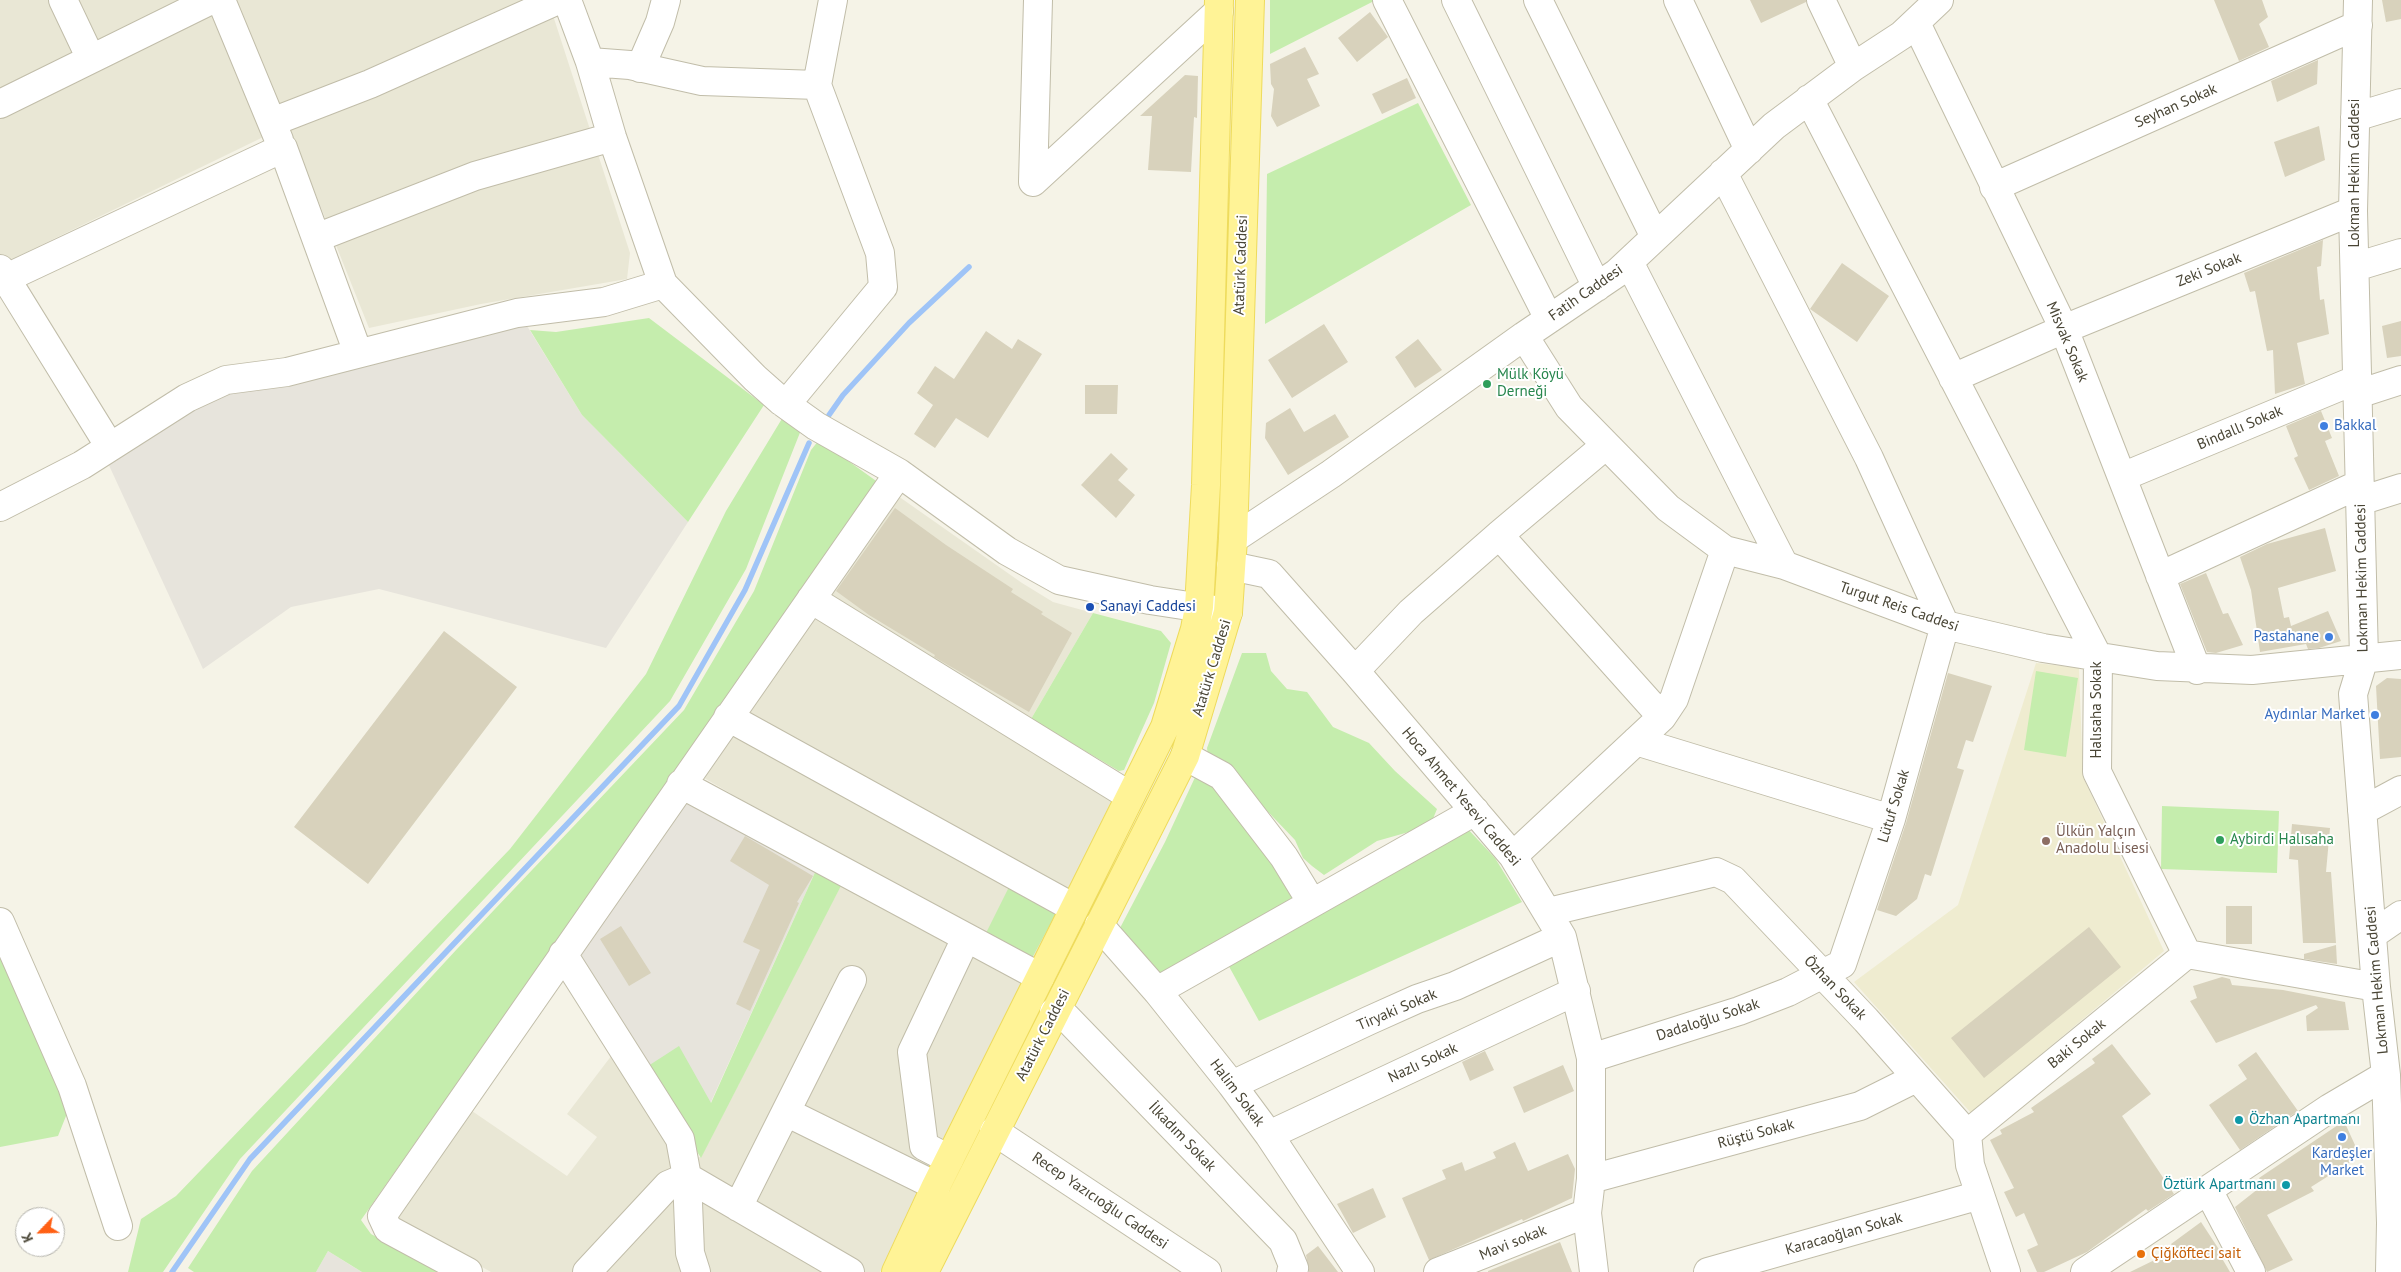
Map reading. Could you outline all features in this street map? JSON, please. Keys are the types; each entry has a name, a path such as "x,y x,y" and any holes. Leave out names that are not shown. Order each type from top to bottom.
{"main road":[{"name":"Atatürk Caddesi","path":"924,1272 1185,756 1228,612 1233,539 1250,0"},
{"path":"896,1272 949,1158 1165,727 1195,629 1200,608 1206,485 1219,6"}],"street":[{"path":"63,0 91,59"},
{"path":"0,104 211,0"},
{"path":"221,0 283,148 358,354"},
{"path":"272,122 370,84 558,0"},
{"path":"567,0 590,62 612,137 662,284 755,378 781,401 816,426 898,473 1007,551 1059,580 1150,600 1228,612"},
{"path":"640,68 660,22 666,0"},
{"path":"781,401 788,402 883,287 880,253 817,85 833,0"},
{"path":"1038,0 1033,182 1219,6"},
{"path":"1387,0 1550,319"},
{"path":"1456,0 1597,286"},
{"path":"1538,0 1655,236"},
{"path":"1678,0 1749,150"},
{"path":"1821,0 1853,67"},
{"name":"Fatih Caddesi","path":"1233,539 1331,474 1629,262 1749,150 1809,99 1902,35 1942,1"},
{"name":"Lokman Hekim Caddesi","path":"2358,12 2354,210 2364,658 2353,694 2376,988 2386,1075 2398,1224 2390,1272"},
{"name":"Seyhan Sokak","path":"1994,187 2358,12"},
{"name":"Misvak Sokak","path":"1916,23 2064,329 2197,670"},
{"path":"590,62 640,68 702,81 817,85"},
{"name":"Halısaha Sokak","path":"1809,99 2098,657 2097,772 2187,954"},
{"path":"2355,116 2401,103"},
{"path":"316,238 475,176 612,137"},
{"path":"110,447 2,276 283,148"},
{"path":"1724,173 1869,458 1946,625"},
{"name":"Zeki Sokak","path":"1953,378 2064,329 2354,210"},
{"path":"2355,267 2401,253"},
{"path":"1629,262 1784,565"},
{"path":"0,507 82,465 187,398 226,380 287,372 517,314 604,302 662,284"},
{"name":"Turgut Reis Caddesi","path":"1524,336 1569,407 1668,508 1725,550 1784,565 1946,625 2043,648 2098,657 2197,670 2252,670 2401,655"},
{"name":"Bindallı Sokak","path":"2122,477 2358,387 2401,380"},
{"path":"1356,671 1411,612 1606,445"},
{"path":"468,1272 388,1230 382,1216 680,784 898,473"},
{"path":"2160,576 2360,492 2401,488"},
{"path":"1499,535 1662,717"},
{"path":"1513,856 1662,717 1674,699 1725,550"},
{"name":"Hoca Ahmet Yesevi Caddesi","path":"1231,566 1269,574 1356,671 1513,856 1562,937 1591,1058 1591,1179 1588,1213 1594,1272"},
{"path":"811,599 1130,796"},
{"name":"Lütuf Sokak","path":"1822,974 1842,964 1891,818 1946,625"},
{"path":"728,718 1074,908"},
{"path":"1636,741 1891,818"},
{"path":"1185,756 1222,776 1284,857 1312,903"},
{"path":"680,784 1040,977"},
{"path":"2362,811 2401,790"},
{"path":"1157,991 1476,812"},
{"name":"Özhan Sokak","path":"1548,912 1716,872 1733,880 1866,1020 1967,1134"},
{"path":"2372,935 2401,915"},
{"path":"0,922 72,1086 118,1226"},
{"name":"Halim Sokak","path":"1099,925 1157,991 1232,1085 1269,1135 1360,1272"},
{"name":"Tiryaki Sokak","path":"1232,1085 1384,1013 1455,986 1562,937"},
{"path":"949,1158 924,1146 912,1052 966,938"},
{"path":"563,954 680,1139 687,1177 690,1253 696,1272"},
{"path":"2187,954 2376,988 2401,1028"},
{"name":"Baki Sokak","path":"1967,1134 2187,954"},
{"name":"Dadaloğlu Sokak","path":"1591,1058 1739,1011 1788,992 1822,974"},
{"path":"738,1207 852,980"},
{"name":"Nazlı Sokak","path":"1269,1135 1576,991"},
{"name":"İlkadım Sokak","path":"1054,1012 1066,1017 1283,1241 1294,1268 1291,1272"},
{"path":"2101,1268 2208,1190 2330,1108 2386,1075"},
{"name":"Rüştü Sokak","path":"1591,1179 1860,1106 1916,1078"},
{"path":"786,1112 936,1186"},
{"name":"Recep Yazıcıoğlu Caddesi","path":"994,1131 1207,1272"},
{"path":"1967,1134 1970,1165 2006,1272"},
{"path":"687,1177 850,1272"},
{"path":"587,1272 668,1186 687,1177"},
{"path":"2208,1190 2251,1272"},
{"name":"Karacaoğlan Sokak","path":"1708,1272 1980,1195"},
{"name":"Mavi sokak","path":"1438,1272 1588,1213"}],"shaded area":[{"path":"0,0 548,0 630,253 627,279 481,304 369,328 288,125 0,265"},
{"path":"524,321 582,415 688,522 606,648 379,589 291,607 203,669 107,461 242,379"},
{"path":"898,496 1022,583 1053,602 1093,613 1031,719 1119,771 1115,800 880,1272 491,1272 396,1219 472,1111 567,1176 597,1137 567,1114 615,1051 676,1160 701,1157 852,864 699,775"},
{"name":"Ülkün Yalçın Anadolu Lisesi","path":"2036,663 2079,668 2083,777 2164,951 1971,1113 1854,982 1958,905"},
{"path":"688,792 817,868 710,1104 645,1068 576,958"},
{"path":"328,1251 352,1266 362,1272 316,1272"}],"green space":[{"path":"1270,0 1376,0 1270,54"},
{"path":"1418,103 1471,205 1265,324 1267,174"},
{"path":"649,318 764,405 688,522 582,415 530,330 556,332"},
{"path":"783,417 801,430 746,569 670,701 240,1159 163,1272 128,1272 141,1219 176,1196 510,849 646,674 726,511"},
{"path":"819,440 879,483 361,1220 371,1234 441,1272 362,1272 328,1251 316,1272 194,1272 188,1268 252,1171 457,949 684,710 754,591 811,450"},
{"path":"1093,613 1161,631 1171,643 1154,703 1124,770 1119,771 1031,719"},
{"path":"1242,653 1266,653 1271,671 1287,689 1307,692 1333,727 1369,743 1395,771 1437,809 1430,826 1377,841 1324,875 1303,858 1295,840 1251,794 1208,757 1207,748"},
{"path":"2036,671 2078,678 2066,757 2024,750"},
{"path":"1197,773 1217,781 1296,889 1292,902 1160,980 1120,928 1165,842"},
{"name":"Aybirdi Halısaha","path":"2162,806 2279,811 2277,873 2161,869"},
{"path":"1465,826 1495,858 1522,902 1259,1021 1226,961"},
{"path":"817,868 843,882 701,1158 645,1068 679,1046 711,1103"},
{"path":"1010,885 1058,910 1032,958 986,933"},
{"path":"0,941 70,1106 58,1136 0,1147"}],"building":[{"path":"1750,0 1806,0 1806,2 1761,23"},
{"path":"2214,0 2262,0 2268,17 2259,24 2269,47 2239,61"},
{"path":"2382,0 2401,0 2401,19 2386,22"},
{"path":"1370,12 1388,37 1357,62 1338,38"},
{"path":"1305,47 1319,74 1307,79 1320,106 1277,127 1271,116 1274,89 1271,84 1270,64"},
{"path":"2318,60 2317,84 2277,102 2271,81"},
{"path":"1185,75 1198,76 1197,118 1194,117 1191,172 1148,170 1152,116 1140,116"},
{"path":"1407,78 1416,98 1382,114 1372,94"},
{"path":"2319,126 2325,160 2285,177 2274,142"},
{"path":"2323,240 2321,266 2317,267 2320,300 2324,299 2329,334 2297,343 2305,384 2275,394 2273,350 2267,351 2255,291 2250,292 2244,273"},
{"path":"1842,263 1889,296 1857,342 1810,309"},
{"path":"2401,321 2401,356 2387,358 2382,326"},
{"path":"1324,324 1348,362 1292,398 1268,360"},
{"path":"986,331 1012,349 1018,339 1042,354 988,438 956,418 935,448 914,434 933,405 917,393 935,366 954,379"},
{"path":"1418,339 1442,370 1415,388 1395,357"},
{"path":"1085,385 1118,385 1117,414 1085,414"},
{"path":"1290,408 1304,432 1335,414 1349,437 1288,475 1265,438 1266,423"},
{"path":"2321,411 2332,438 2325,441 2339,476 2309,490 2294,458 2298,456 2286,426"},
{"path":"1111,453 1128,469 1118,480 1135,495 1116,518 1081,485"},
{"path":"895,508 946,545 1013,589 1011,592 1043,612 1041,614 1072,633 1029,712 934,657 935,655 869,615 836,591"},
{"path":"2325,528 2336,571 2278,588 2284,618 2289,617 2291,626 2328,611 2341,641 2319,648 2308,649 2306,644 2260,652 2251,590 2240,557 2267,544"},
{"path":"2206,573 2223,614 2228,613 2243,645 2216,653 2207,652 2180,584"},
{"path":"444,631 517,687 368,884 294,827"},
{"path":"1948,673 1992,686 1973,742 1966,740 1957,768 1964,770 1931,876 1925,874 1917,899 1896,916 1877,910 1906,823"},
{"path":"2387,678 2401,679 2401,757 2380,759 2376,686"},
{"path":"2292,824 2330,828 2326,872 2331,872 2336,943 2303,943 2298,860 2289,859"},
{"path":"745,836 813,876 797,902 799,903 750,1011 736,1004 760,950 743,942 769,885 730,861"},
{"path":"2226,906 2252,906 2252,944 2226,944"},
{"path":"621,926 651,973 629,986 600,939"},
{"path":"2089,927 2121,967 1984,1078 1951,1038"},
{"path":"2336,945 2337,964 2304,959 2304,954"},
{"path":"2222,977 2230,979 2232,985 2283,990 2345,1002 2349,1030 2307,1031 2306,1016 2318,1008 2316,1005 2216,1043 2190,1001 2197,998 2193,986"},
{"path":"2112,1044 2151,1094 2122,1116 2174,1194 2148,1211 2146,1209 2087,1252 2044,1272 2037,1272 2027,1250 2038,1245 2024,1213 2016,1217 2004,1192 2014,1188 1990,1140 2002,1134 2000,1130 2034,1112 2031,1108 2095,1063 2092,1059"},
{"path":"1485,1051 1494,1070 1470,1081 1462,1062"},
{"path":"2256,1052 2298,1111 2240,1150 2209,1105 2247,1079 2238,1065"},
{"path":"1563,1065 1574,1091 1524,1113 1513,1087"},
{"path":"2344,1121 2360,1156 2311,1187 2314,1191 2267,1215 2293,1260 2267,1272 2235,1207 2263,1185 2259,1178"},
{"path":"1515,1142 1528,1171 1568,1154 1575,1169 1572,1198 1523,1221 1522,1219 1429,1260 1402,1198 1446,1179 1442,1170 1462,1162 1465,1171 1496,1158 1493,1152"},
{"path":"1373,1188 1386,1217 1353,1233 1337,1204"},
{"path":"2201,1222 2222,1254 2220,1255 2230,1272 2130,1272 2175,1250 2171,1244"},
{"path":"1560,1242 1572,1272 1488,1272 1488,1271"},
{"path":"1318,1246 1338,1272 1309,1272 1306,1255"}],"waterway":[{"path":"829,415 843,395 909,323 969,267"},
{"path":"172,1272 250,1159 679,706 745,590 809,443"}],"place":[{"name":"Mülk Köyü Derneği","path":"1487,384"},
{"name":"Bakkal","path":"2324,426"},
{"name":"Sanayi Caddesi","path":"1090,607"},
{"name":"Pastahane","path":"2329,637"},
{"name":"Aydınlar Market","path":"2375,715"},
{"name":"Aybirdi Halısaha","path":"2220,840"},
{"name":"Ülkün Yalçın Anadolu Lisesi","path":"2046,841"},
{"name":"Özhan Apartmanı","path":"2239,1120"},
{"name":"Kardeşler Market","path":"2342,1137"},
{"name":"Öztürk Apartmanı","path":"2286,1185"},
{"name":"Çiğköfteci sait","path":"2141,1254"}]}
